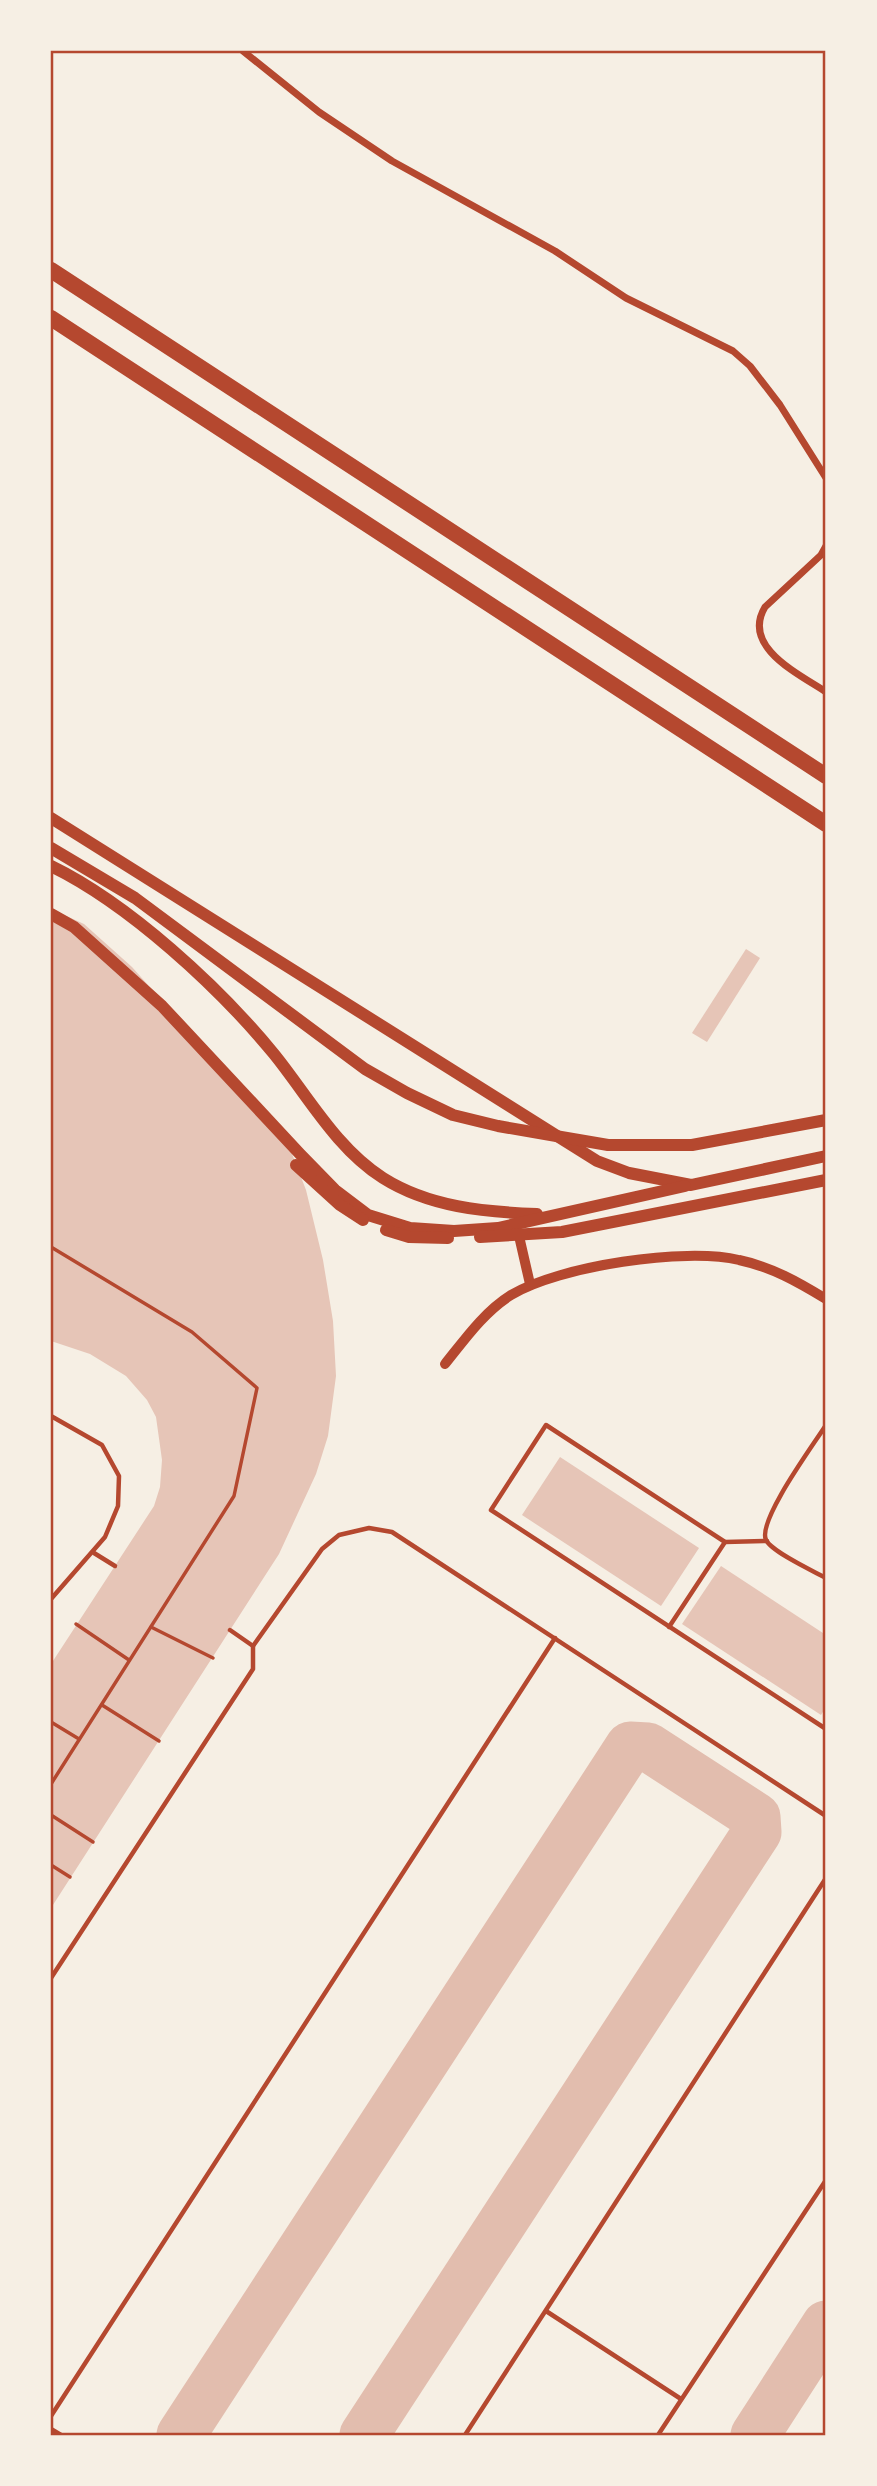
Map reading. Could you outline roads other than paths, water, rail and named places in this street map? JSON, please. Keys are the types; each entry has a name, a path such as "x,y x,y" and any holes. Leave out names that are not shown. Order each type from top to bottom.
{"highway":[{"path":"51,270 826,776"},
{"path":"51,318 826,824"}],"main road":[{"path":"51,818 581,1154 629,1173 691,1185"},
{"path":"51,848 135,898 365,1069 453,1115 498,1126 608,1145 692,1145 826,1120"},
{"path":"51,866 79,880 162,943 227,1002 274,1055 325,1123 355,1155 382,1178 432,1200 472,1210 555,1214"},
{"path":"51,914 74,928 162,1006 340,1195 368,1214 394,1225 454,1231 498,1228 826,1156"},
{"path":"296,1165 349,1212 394,1233 425,1238 519,1236 562,1231 826,1180"}],"street":[{"path":"243,51 319,112 392,161 555,251 626,298 733,351 750,366 780,405 826,478"},
{"path":"826,546 821,555 765,607 760,617 759,632 776,659 826,692"},
{"path":"519,1236 530,1284"},
{"path":"445,1364 491,1310 530,1284 592,1268 657,1258 713,1256 763,1266 788,1276 826,1299"}],"lane":[{"path":"51,1416 102,1446 119,1476 118,1506 93,1553 60,1585 51,1599"},
{"path":"826,1578 767,1541 725,1542 546,1425 491,1510 826,1729"},
{"path":"767,1541 766,1528 770,1515 826,1425"},
{"path":"51,1978 253,1669 253,1646 322,1549 339,1535 369,1528 392,1532 826,1816"},
{"path":"669,1627 725,1542"},
{"path":"93,1553 115,1566"},
{"path":"230,1630 253,1646"},
{"path":"51,2417 555,1638"},
{"path":"465,2435 826,1878"},
{"path":"658,2435 826,2180"},
{"path":"546,2311 681,2399"},
{"path":"51,2429 61,2435"}]}
